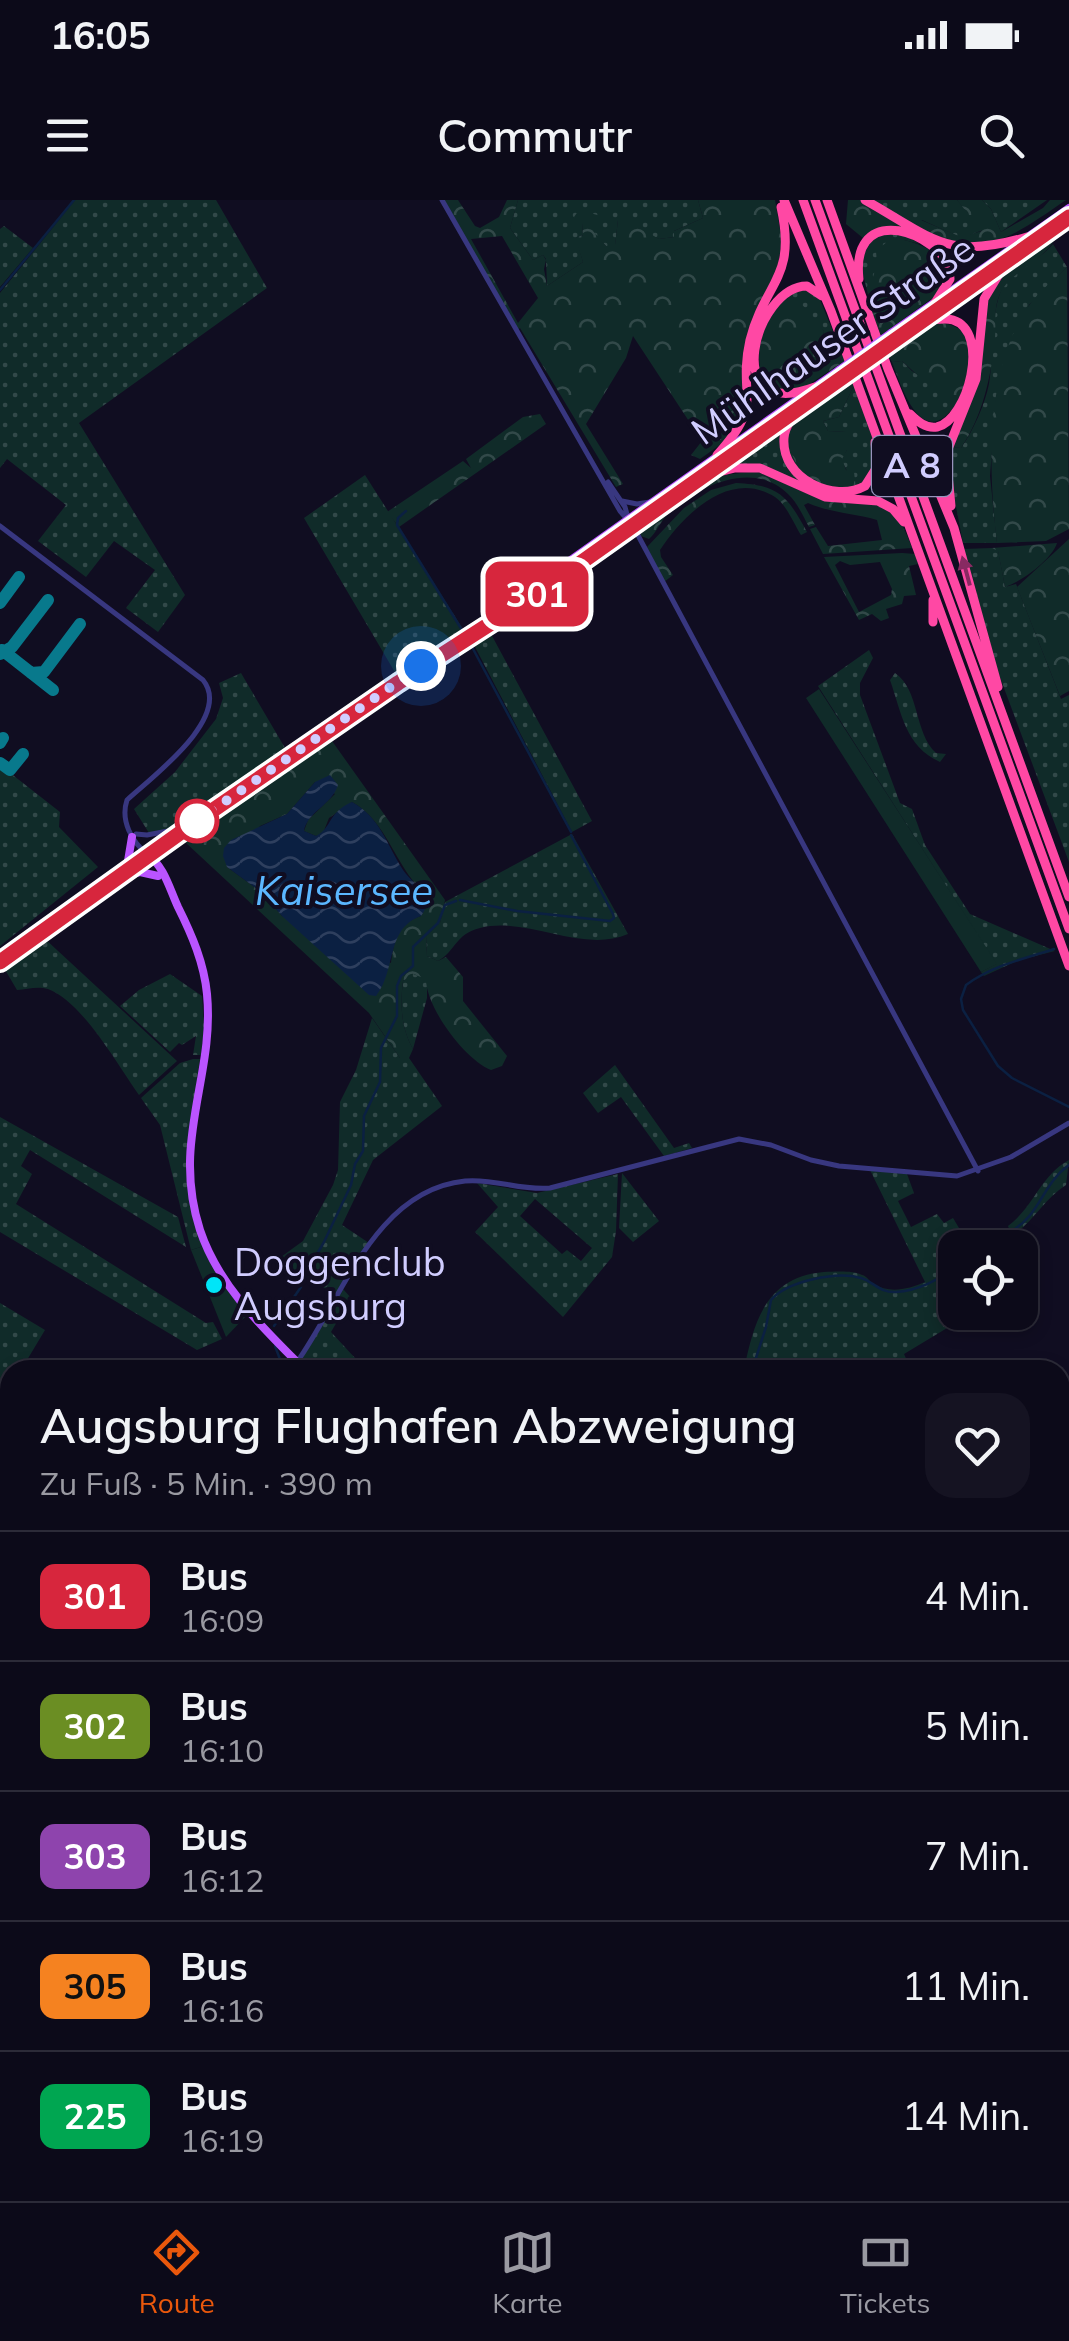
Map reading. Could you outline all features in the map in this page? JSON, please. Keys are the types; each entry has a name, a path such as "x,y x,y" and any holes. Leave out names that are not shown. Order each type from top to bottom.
{"highway":[{"path":"782,200 831,311 1069,967"},
{"path":"717,456 746,416 751,339 786,254 782,200"},
{"name":"A 8","path":"802,200 1069,929"},
{"name":"A 8","path":"815,200 1069,897"},
{"path":"827,200 904,408 954,528"},
{"path":"866,200 929,238 950,246 982,248 1027,237"},
{"path":"863,301 858,266 860,247 874,232 888,230 914,237 947,260 950,278 935,302"},
{"path":"1007,262 984,299 976,379 946,454 946,482 954,528 1010,733"},
{"path":"815,387 782,395 764,388 755,370 756,344 768,313 791,289 815,289 831,311"},
{"path":"904,408 924,425 943,425 958,407 970,377 973,344 967,329 946,318 922,322"},
{"path":"804,404 787,426 785,450 798,473 830,491 856,491 874,475 877,451 873,424"},
{"path":"702,476 735,468 760,468 825,497 878,501 898,512 914,540"},
{"path":"932,588 933,622"},
{"path":"1052,942 1069,967"}],"main road":[{"name":"Mühlhauser Straße","path":"398,683 584,550 702,476 804,404 935,302 1069,208"},
{"name":"Mühlhauser Straße","path":"892,337 922,322 1069,218"},
{"name":"Mühlhauser Straße","path":"398,683 538,593 653,501 815,387 840,374"},
{"path":"0,962 148,854 398,683"},
{"path":"126,870 132,833"},
{"path":"160,873 166,842"},
{"path":"148,854 195,942 207,994 207,1028 190,1140 190,1178 200,1228 218,1270 237,1297 295,1360"},
{"path":"114,878 140,872 160,873"}],"street":[{"path":"442,200 620,510 631,522"},
{"path":"598,470 622,501 978,1171"},
{"path":"622,501 653,501"},
{"path":"0,526 210,689 210,706 187,742 166,768 127,800 124,812 132,833 148,854"},
{"path":"132,833 187,828"},
{"path":"298,1360 373,1242 421,1194 445,1186 480,1180 518,1188 550,1188 739,1139 772,1144 811,1160 840,1166 957,1176 1011,1157 1069,1124"}],"green space":[{"path":"75,200 216,200 267,288 79,423 185,595 158,632 126,608 155,570 114,541 86,577 38,541 66,505 7,459 0,468 0,293"},
{"path":"444,200 458,200 480,228 499,217 507,200 518,200 510,228 533,260 543,255 547,286 583,262 575,238 583,235 582,223 574,217 579,210 601,216 601,224 593,231 606,246 615,245 618,220 639,220 640,228 659,239 674,237 674,231 703,218 698,200 775,200 782,241 777,270 756,315 744,412 724,442 700,459 691,455 702,441 633,336 626,358 586,424 623,484 616,487 520,328 517,330","holes":["502,236 538,298 518,323 471,239"]},
{"path":"518,200 698,200 703,218 674,231 674,237 659,239 618,220 615,246 606,246 582,222 583,235 576,238 583,262 547,286 546,259 543,255 533,260 510,228"},
{"path":"848,200 861,200 917,234 886,226 863,238 846,224"},
{"path":"873,200 957,200 983,230 962,238 922,220 915,226"},
{"path":"957,200 982,200 991,209 1001,232 1050,200 1066,200 995,241 959,242 915,226 921,220 961,237 982,231"},
{"path":"982,200 1047,200 1001,232 991,209"},
{"path":"4,226 33,248 0,287 0,229"},
{"path":"886,232 920,244 904,240 882,290 901,297 873,316 860,261 875,235"},
{"path":"1059,232 1044,253 1003,289 997,304 985,395 961,448 951,447 986,298 1008,264"},
{"path":"904,240 930,250 949,271 938,294 881,335 873,316 900,297 882,290 873,277 876,251 888,241"},
{"path":"1053,244 1067,267 1029,305 996,399 990,476 997,543 963,543 949,470 951,447 961,448 985,400 1000,293 1010,278"},
{"path":"1067,267 1069,529 1046,541 997,543 992,484 993,421 1004,360 1028,307"},
{"path":"802,289 819,297 845,361 840,364 841,358 798,366 822,343 824,331 787,294"},
{"path":"787,294 807,309 824,331 822,343 800,364 837,349 841,358 840,364 805,387 779,392 761,378 759,353 767,324"},
{"path":"935,322 962,331 971,350 958,401 948,403 902,361 892,362 887,353"},
{"path":"902,361 958,401 946,416 925,420 916,413 892,362"},
{"path":"851,377 854,385 839,417 823,421 828,431 847,432 852,441 842,459 846,470 854,472 856,489 841,489 817,483 800,469 787,432 801,415"},
{"path":"854,385 872,437 871,475 856,489 841,459 847,450 846,432 828,431 823,421 839,417"},
{"path":"540,414 546,424 399,527 387,512 463,461 471,468 466,459 523,417"},
{"path":"790,417 808,486 756,464 719,468"},
{"path":"758,471 834,502 885,508 903,528 912,548 823,554 810,529 816,527 828,546 882,540 877,520 808,503 804,505 815,525 809,527 788,494 759,478 726,480 709,486 668,514 649,539 641,536 640,530 715,476"},
{"path":"365,475 463,629 388,683 396,674 304,518"},
{"path":"736,483 762,486 780,494 807,532 801,535 775,497 741,488 725,492 695,510 660,550 673,575 664,582 647,547 684,508 711,490"},
{"path":"1069,539 1069,691 1060,696 1017,587"},
{"path":"1057,543 1036,569 1005,587 998,551 992,548"},
{"path":"964,549 998,550 1005,587 1016,584 1061,699 1069,695 1069,862 998,672"},
{"path":"915,554 918,564 909,566 916,595 904,596 902,604 886,609 889,618 881,621 872,614 859,620 824,557","holes":["840,561 850,565 880,562 891,595 859,612 835,565"]},
{"path":"491,634 592,821 572,832 474,645"},
{"path":"869,650 873,658 860,683 860,695 900,803 912,809 925,845 970,914 1055,951 1019,960 984,976 981,972 996,964 818,686"},
{"path":"241,673 288,753 180,822 149,833 134,809 175,772 216,719 223,698 219,683"},
{"path":"895,673 909,690 929,745 936,753 946,754 940,762 919,747 906,728 890,680"},
{"path":"819,689 997,964 981,972 806,698"},
{"path":"332,741 445,900 440,924 426,936 427,956 438,961 446,957 463,977 463,1001 507,1056 502,1066 491,1070 469,1055 439,1017 426,979 413,974 403,981 402,999 404,1025 413,1049 409,1058 400,1058 369,1013 185,842","holes":["315,782 335,794 308,820 304,831 316,836 323,833 329,818 352,802 374,820 423,892 421,916 407,923 398,934 391,963 282,916 261,892 227,867 260,826 287,814"]},
{"path":"0,765 60,812 59,827 98,867 0,946"},
{"path":"572,834 628,934 592,940 498,926 465,934 438,961 427,956 426,936 440,923 445,902"},
{"path":"44,938 177,1061 139,1095 74,1007 48,989 17,990 1,963"},
{"path":"413,973 427,978 427,998 413,1049 404,1025 402,999 403,981"},
{"path":"170,974 202,996 201,1055 193,1055 196,1036 170,1052 120,1006 139,990"},
{"path":"372,1018 400,1058 409,1058 442,1106 373,1160 342,1225 369,1243 336,1294 274,1262 303,1241 333,1185 338,1170 340,1102 356,1070"},
{"path":"200,1059 186,1159 187,1179 204,1246 191,1250 160,1125 141,1098 180,1063"},
{"path":"615,1065 674,1148 689,1143 692,1148 664,1156 621,1097 598,1113 583,1093"},
{"path":"0,1117 178,1217 186,1247 30,1150 21,1166 32,1174 16,1204 206,1323 213,1322 222,1339 197,1350 0,1232"},
{"path":"1069,1160 1066,1185 1020,1230 1010,1230 1008,1226"},
{"path":"870,1170 907,1174 914,1193 898,1201 911,1227 937,1214 944,1223 953,1218 960,1230 938,1230 938,1330 944,1330 904,1354 907,1360 747,1360 766,1304 788,1283 804,1276 838,1272 858,1273 886,1289 925,1282"},
{"path":"622,1173 659,1221 633,1242 619,1228"},
{"path":"618,1174 612,1257 563,1317 475,1232 498,1207 477,1183 537,1193","holes":["535,1199 592,1248 581,1261 567,1250 562,1254 520,1216"]},
{"name":"Doggenclub Augsburg","path":"204,1246 247,1315 226,1337 191,1250"},
{"path":"343,1289 351,1298 331,1332 357,1360 302,1358"},
{"path":"0,1303 45,1330 27,1360 0,1360"}],"water":[{"name":"Kaisersee","path":"330,775 338,785 335,792 304,831 316,836 338,811 352,802 376,824 426,900 421,916 410,922 396,940 376,996 369,995 261,892 227,867 223,856 231,840 287,814 315,782"}],"waterway":[{"path":"0,290 74,200"},
{"path":"406,511 397,525 462,630"},
{"path":"472,647 571,832"},
{"path":"460,900 610,921 613,914 571,835"},
{"path":"274,1326 301,1287 351,1185 355,1164 363,1151 364,1116 380,1082 381,1048 397,1016 397,986 401,976 413,966 413,947 438,923 445,905 456,901"},
{"path":"1054,949 987,972 966,985 961,999 963,1010 998,1066 1012,1078 1069,1107"},
{"path":"1012,1230 1028,1217 1069,1165"},
{"path":"755,1360 771,1300 788,1288 813,1279 851,1276 896,1292 938,1278"},
{"path":"275,1346 280,1360"}],"taxiway":[{"path":"0,603 19,577"},
{"path":"0,654 12,647 48,600"},
{"path":"31,673 44,672 80,624"},
{"path":"2,650 53,690"},
{"path":"0,743 3,738"},
{"path":"0,763 10,770 23,754"}],"bus line":[{"name":"301","path":"0,962 398,683 538,593 1069,217"}],"place":[{"name":"Doggenclub Augsburg","path":"214,1285"}],"route":[{"path":"197,821 421,666"}]}
